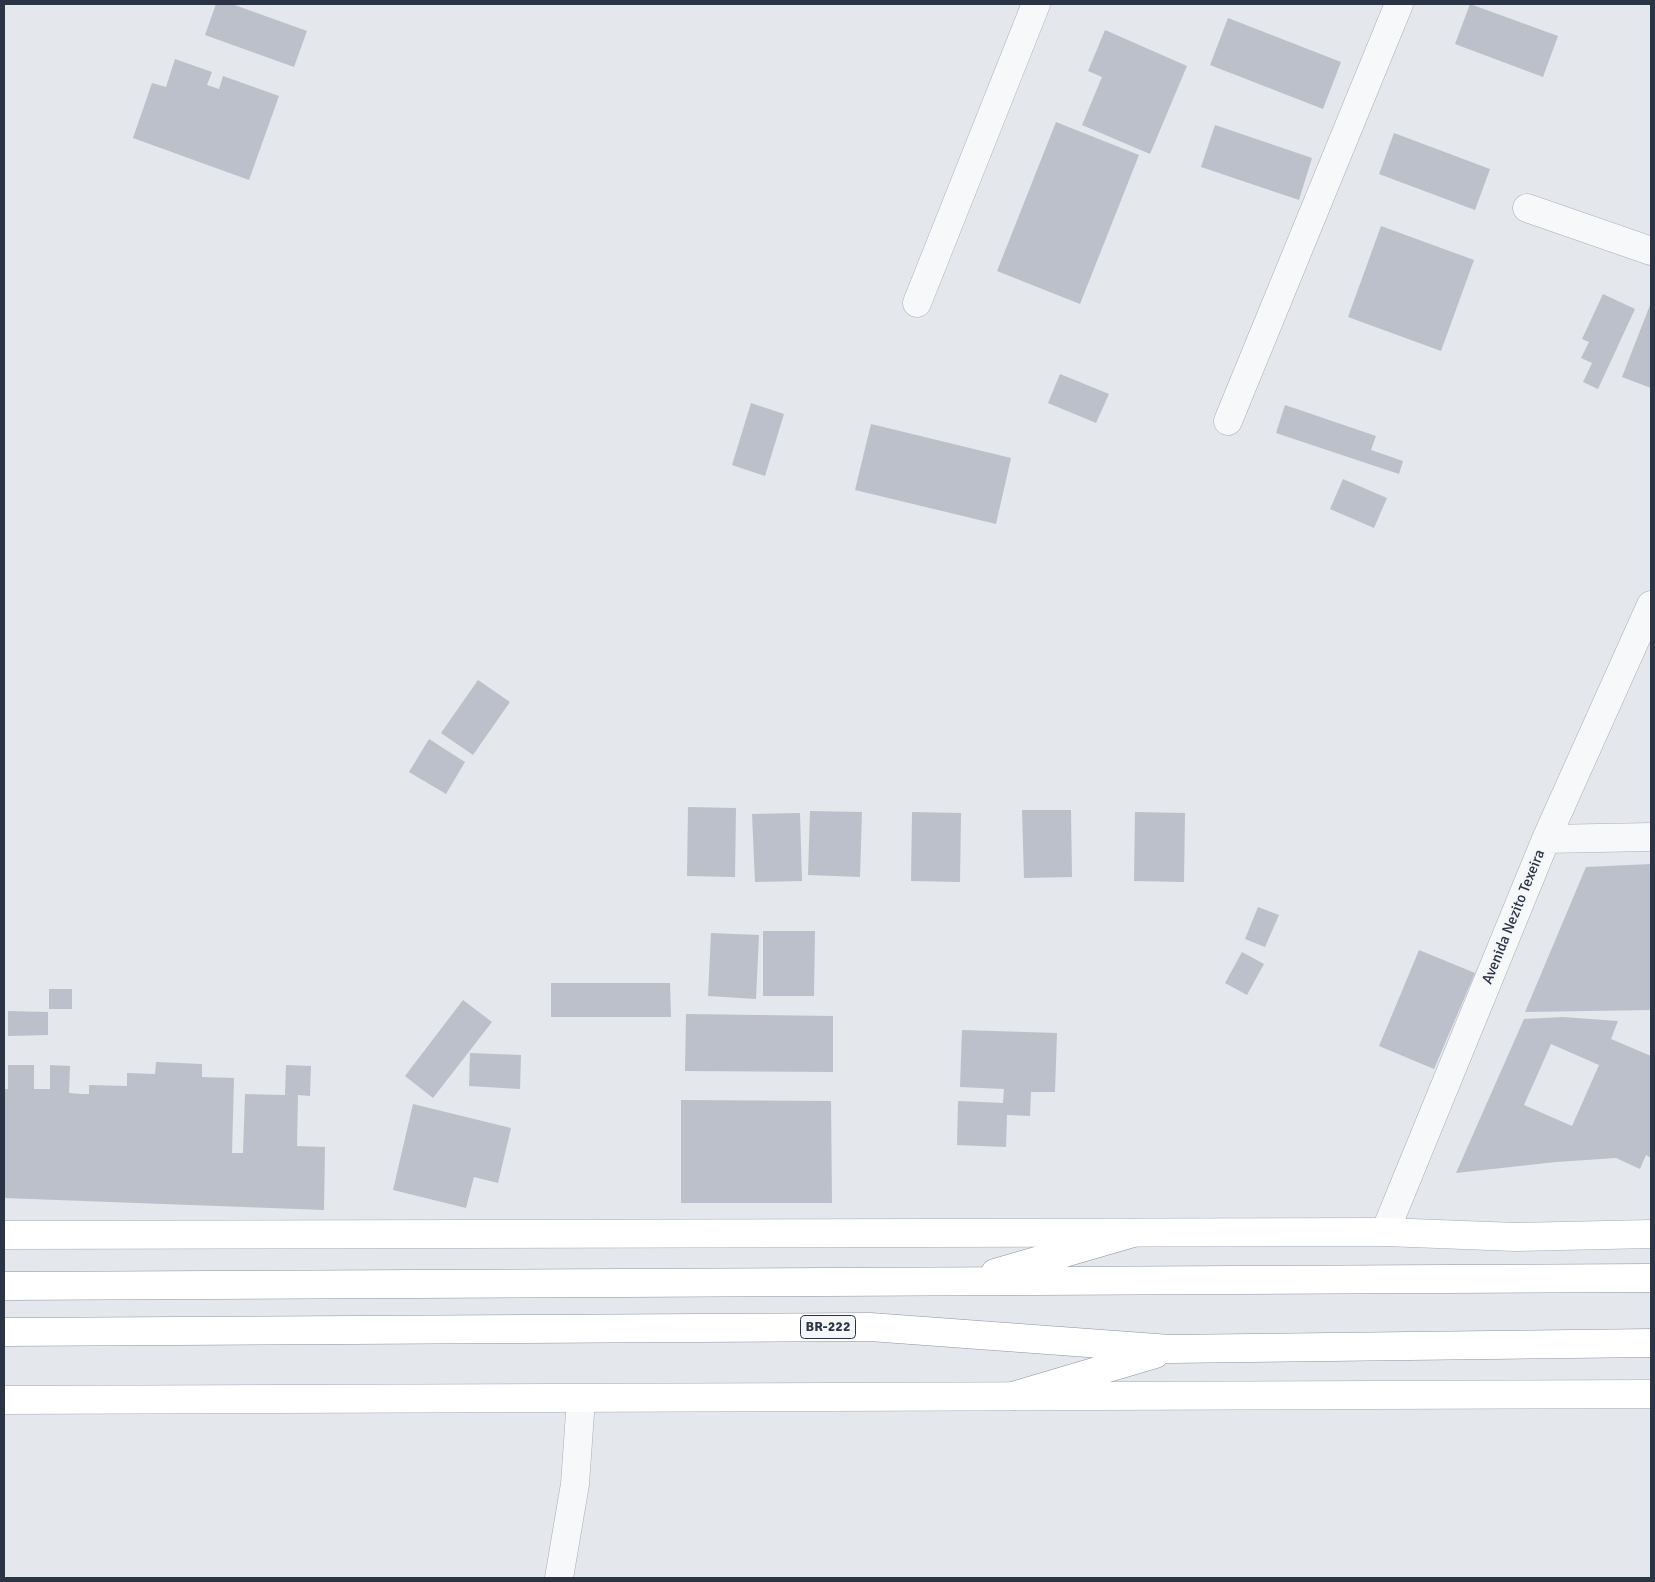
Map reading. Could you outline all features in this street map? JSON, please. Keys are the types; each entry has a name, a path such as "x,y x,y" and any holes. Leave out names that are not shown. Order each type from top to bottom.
{"main road":[{"path":"4,1235 1386,1232 1516,1237 1651,1234"},
{"path":"963,1282 1133,1233"},
{"path":"4,1286 1651,1278"},
{"name":"BR-222","path":"4,1332 870,1327 1170,1349 1651,1343"},
{"path":"1013,1396 1170,1349"},
{"path":"4,1400 1651,1394"}],"street":[{"path":"917,303 1036,4"},
{"path":"1228,421 1399,4"},
{"path":"1527,208 1651,251"},
{"name":"Avenida Nezito Texeira","path":"1386,1232 1546,839 1640,656 1651,605"},
{"path":"1546,839 1651,837"},
{"path":"559,1578 575,1484 581,1398"}],"building":[{"path":"216,4 232,4 307,31 294,67 205,35"},
{"path":"1470,4 1558,36 1543,77 1455,44"},
{"path":"1228,18 1341,62 1323,109 1210,65"},
{"path":"1105,30 1187,66 1150,154 1082,125 1102,77 1088,71"},
{"path":"175,59 212,72 207,85 219,89 223,76 279,96 249,180 133,138 152,83 166,87"},
{"path":"1056,122 1139,155 1080,304 997,271"},
{"path":"1215,125 1312,158 1299,200 1201,167"},
{"path":"1394,133 1490,169 1475,210 1379,174"},
{"path":"1381,226 1474,260 1441,351 1348,317"},
{"path":"1603,294 1635,309 1598,389 1583,382 1592,363 1581,358 1589,342 1582,339"},
{"path":"1651,305 1651,388 1622,377"},
{"path":"1060,374 1109,394 1096,423 1048,403"},
{"path":"751,403 784,414 765,476 732,465"},
{"path":"1285,405 1376,436 1371,450 1403,461 1399,474 1276,433"},
{"path":"871,424 1011,458 996,524 855,490"},
{"path":"1343,479 1387,498 1374,528 1330,509"},
{"path":"478,680 510,702 473,755 441,733"},
{"path":"429,739 465,762 446,794 409,772"},
{"path":"688,807 736,808 735,877 687,876"},
{"path":"1022,810 1071,810 1072,877 1024,878"},
{"path":"810,811 862,812 860,877 808,875"},
{"path":"912,812 961,813 960,882 911,881"},
{"path":"1135,812 1185,813 1184,882 1134,881"},
{"path":"800,813 802,881 755,882 752,814"},
{"path":"1651,864 1651,1010 1525,1012 1586,867"},
{"path":"1258,907 1279,915 1265,947 1245,939"},
{"path":"763,931 815,931 814,996 763,996"},
{"path":"711,933 759,935 756,999 708,996"},
{"path":"1419,950 1475,973 1434,1069 1379,1046"},
{"path":"1242,952 1264,964 1247,995 1225,983"},
{"path":"551,983 670,983 671,1017 551,1017"},
{"path":"49,989 72,989 72,1009 49,1009"},
{"path":"463,1000 492,1022 433,1098 405,1076"},
{"path":"8,1011 48,1012 48,1035 8,1036"},
{"path":"686,1014 833,1016 833,1072 685,1071"},
{"path":"1563,1017 1618,1021 1611,1039 1651,1056 1651,1158 1646,1155 1640,1169 1616,1158 1556,1162 1456,1173 1524,1019","holes":["1551,1044 1599,1065 1572,1126 1524,1105"]},
{"path":"962,1030 1057,1033 1055,1092 1031,1092 1030,1116 1007,1115 1006,1147 957,1145 958,1101 1003,1103 1004,1089 960,1087"},
{"path":"470,1053 521,1055 520,1089 469,1086"},
{"path":"156,1062 202,1064 202,1077 234,1078 232,1153 243,1153 245,1094 285,1095 286,1065 311,1066 310,1096 298,1095 297,1146 325,1147 324,1210 4,1198 4,1089 8,1089 8,1065 34,1065 34,1089 50,1089 50,1065 70,1066 69,1093 89,1094 89,1085 127,1086 127,1073 155,1074"},
{"path":"681,1100 831,1101 832,1203 681,1203"},
{"path":"413,1104 511,1128 498,1183 474,1177 466,1208 393,1190"}]}
